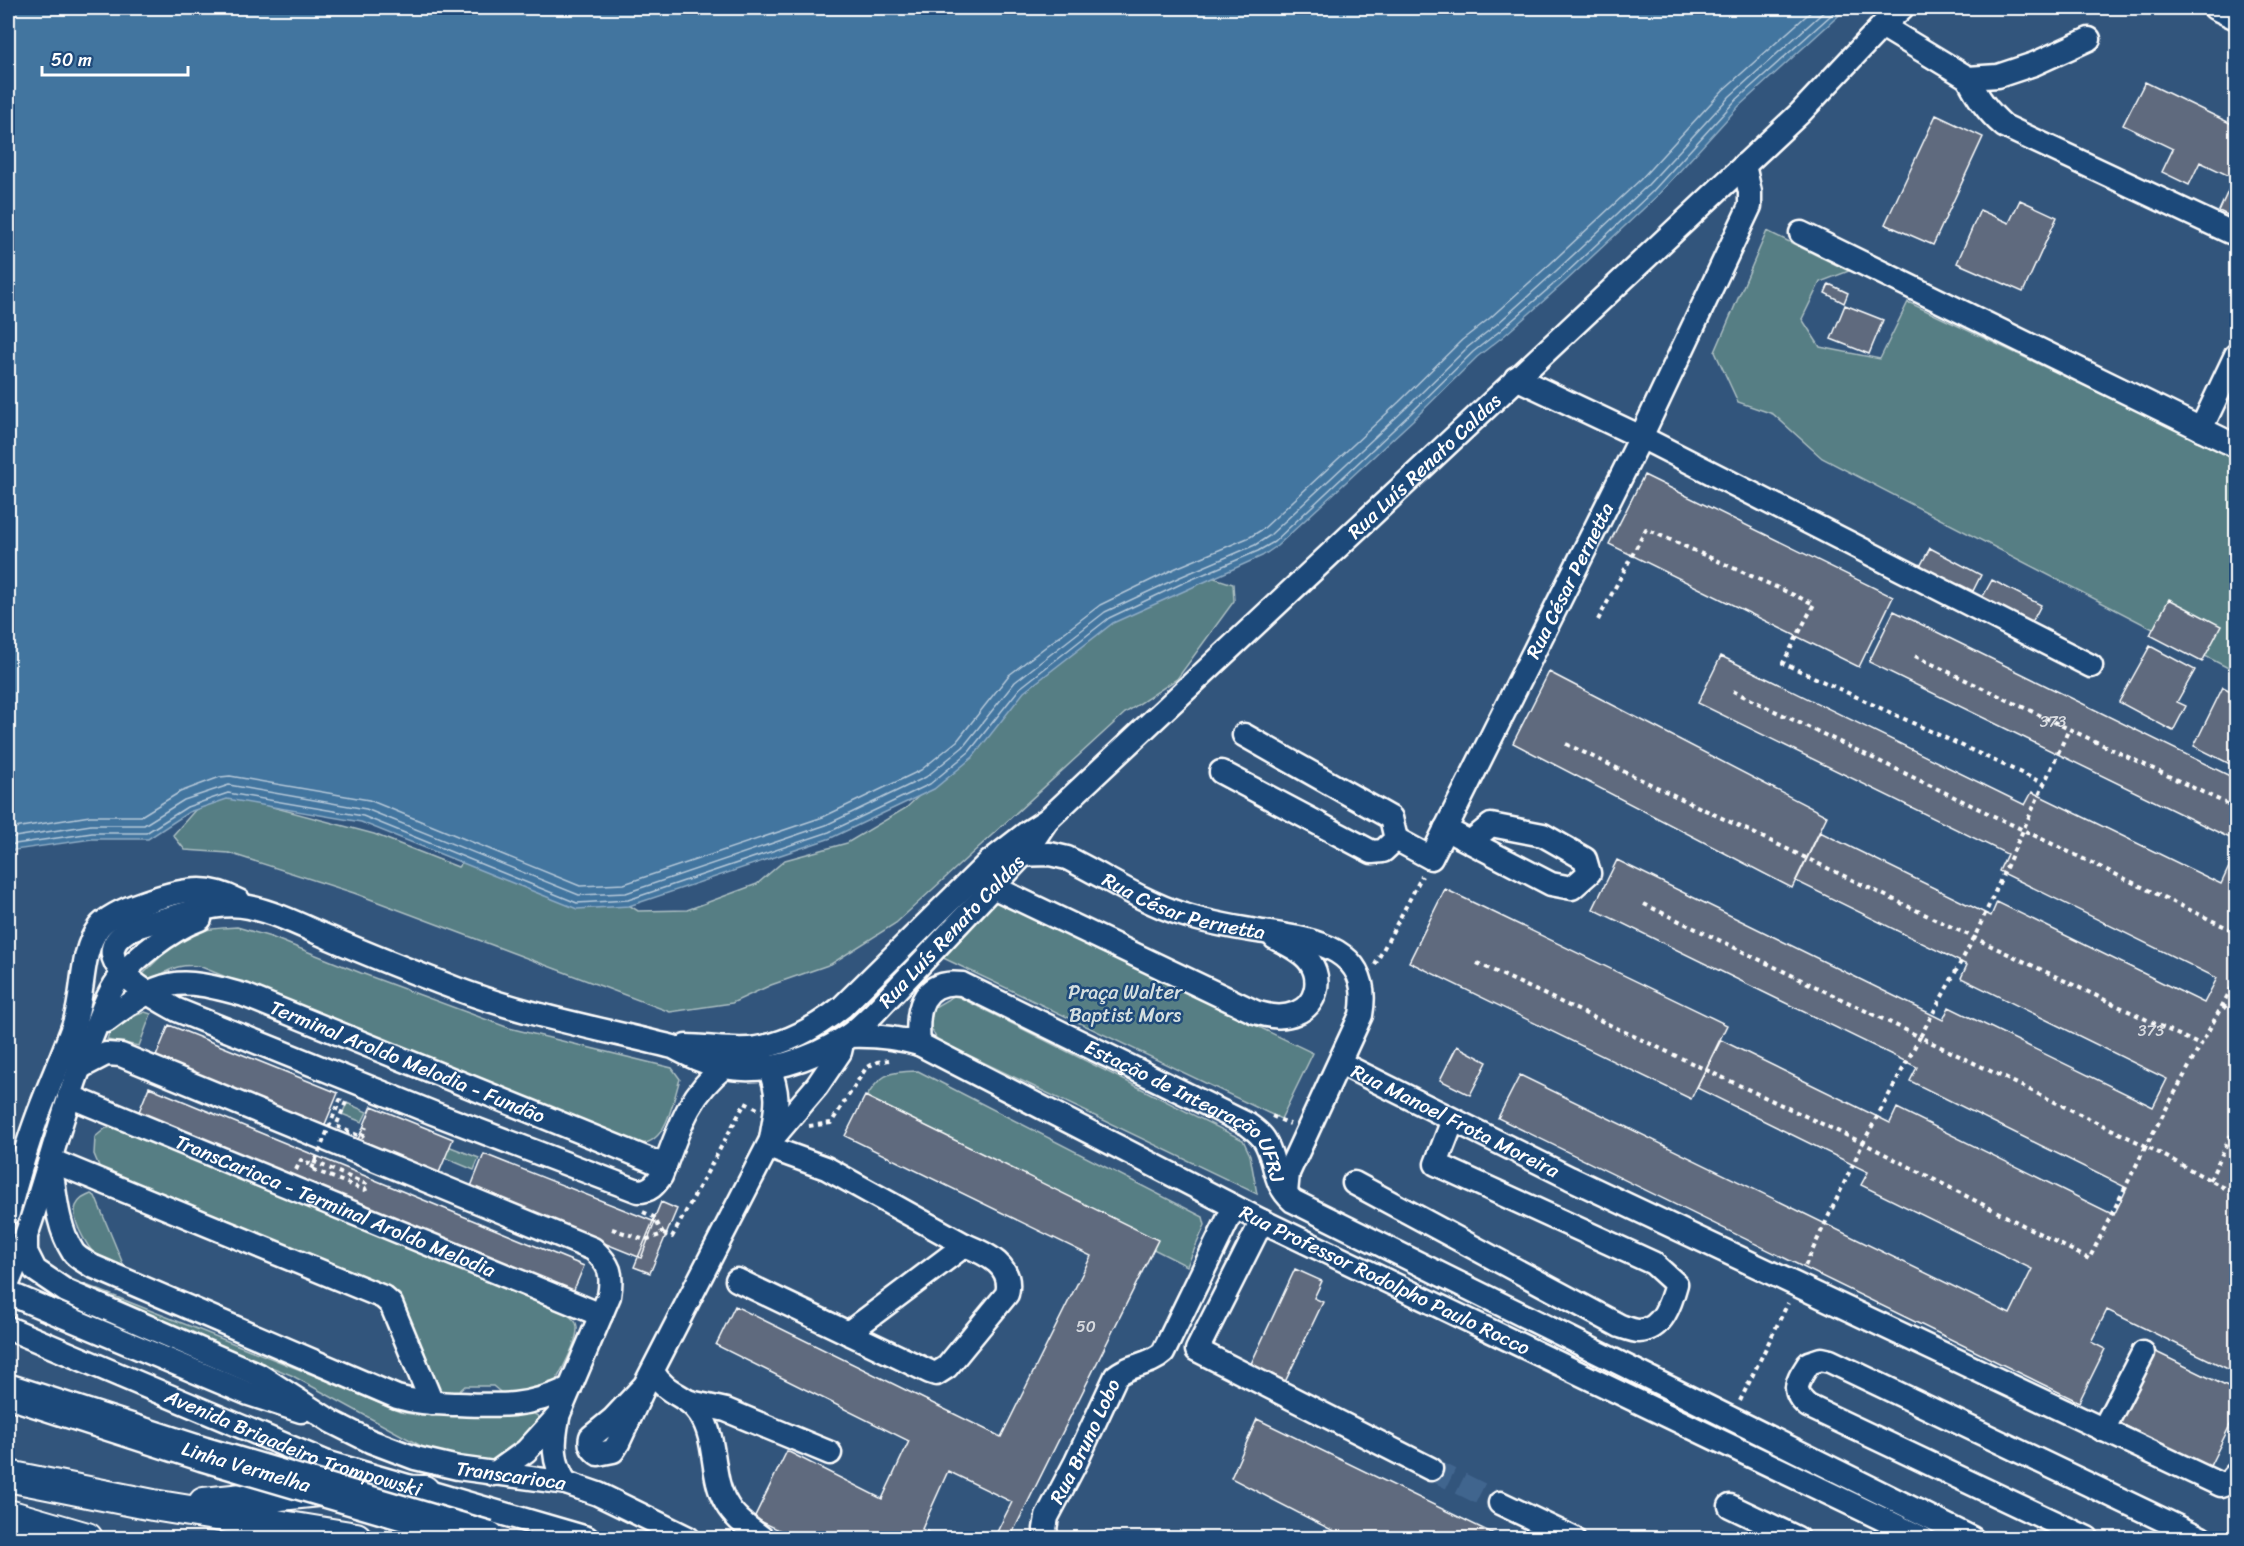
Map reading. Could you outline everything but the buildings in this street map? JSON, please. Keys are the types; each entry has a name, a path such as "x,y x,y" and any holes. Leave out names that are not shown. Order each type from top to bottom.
{"highway":[{"name":"Linha Vermelha","path":"8,1391 203,1454 488,1539"}],"main road":[{"path":"8,1476 153,1505 356,1539"},
{"path":"153,1505 216,1503 339,1489 424,1491"},
{"path":"8,1515 87,1539"}],"street":[{"name":"Rua Luís Renato Caldas","path":"673,1047 757,1048 786,1040 822,1023 873,977 988,863 1047,820 1800,113 1882,26 1902,8"},
{"path":"2215,8 2236,18"},
{"path":"1882,26 1968,78 1978,99 2004,126 2230,232"},
{"path":"1968,78 1998,76 2034,64 2089,39"},
{"name":"Rua César Pernetta","path":"1431,858 1641,437 1750,206 1750,192 1744,165"},
{"path":"1801,233 2236,446"},
{"path":"2201,429 2236,355"},
{"path":"1516,378 1641,437 2091,666"},
{"path":"1244,735 1391,818 1396,839 1431,858"},
{"path":"1221,772 1372,852 1383,850 1396,839"},
{"name":"Rua Luís Renato Caldas","path":"690,1402 649,1379 770,1144 817,1086 840,1052 845,1038 874,1013 1025,853 1047,820"},
{"path":"1445,829 1470,842"},
{"name":"Rua César Pernetta","path":"988,863 1025,853 1050,854 1067,858 1154,903 1184,915 1318,941 1343,955 1358,975 1362,989"},
{"path":"993,887 1255,1012 1271,1017 1297,1013 1305,1008 1316,990 1317,981 1314,969 1308,959 1266,932"},
{"path":"8,1213 11,1193 34,1125 75,1022 85,962 98,929 104,921 118,912 143,903 200,890 233,898 373,956 496,1002 673,1047 698,1059 724,1067 769,1067 800,1060 845,1038"},
{"path":"64,1352 33,1327 8,1286 26,1239 79,1068 100,1026 106,999 122,974 114,958 114,948 119,938 128,931 198,909 217,906 248,906"},
{"name":"Terminal Aroldo Melodia - Fundão","path":"122,974 145,993 177,1010 433,1113 638,1191 650,1189 656,1184 689,1104 724,1067"},
{"name":"Terminal Aroldo Melodia - Fundão","path":"100,1026 145,993 182,982 204,984 244,995 664,1166"},
{"name":"Estação de Integração UFRJ","path":"919,1044 918,1009 924,999 941,986 951,982 962,984 1247,1124 1259,1133 1267,1145 1276,1178 1286,1193"},
{"path":"1286,1193 1288,1173 1361,1015 1362,989"},
{"name":"Terminal Aroldo Melodia - Fundão","path":"100,1026 140,1007 177,1010"},
{"name":"Rua Professor Rodolpho Paulo Rocco","path":"845,1038 870,1035 894,1037 919,1044 1262,1221 1922,1539"},
{"name":"Terminal Aroldo Melodia - Fundão","path":"673,1047 688,1072 689,1104"},
{"path":"79,1068 106,1054 121,1055 593,1249 604,1259 612,1281 609,1296 558,1416 553,1447 556,1462 566,1484"},
{"name":"Rua Manoel Frota Moreira","path":"1340,1063 1570,1178 2221,1485 2229,1482 2236,1474"},
{"name":"Rua Luís Renato Caldas","path":"769,1067 777,1090 778,1103 770,1144"},
{"name":"TransCarioca - Terminal Aroldo Melodia","path":"69,1096 601,1315"},
{"path":"1354,1183 1620,1326 1640,1330 1655,1325 1669,1308 1676,1284 1653,1263 1436,1164 1453,1120"},
{"path":"737,1280 930,1372 941,1372 1007,1294 1009,1286 1007,1276 1000,1264 989,1255 966,1245 826,1168 770,1144"},
{"path":"50,1160 60,1220 66,1238 74,1254 92,1266 397,1397 414,1402 506,1406 533,1403 570,1389"},
{"path":"50,1160 383,1297 391,1304 432,1402"},
{"name":"Rua Professor Rodolpho Paulo Rocco","path":"1286,1193 1293,1201 1972,1539"},
{"name":"Rua Bruno Lobo","path":"1047,1539 1045,1529 1047,1517 1076,1462 1116,1376 1128,1369 1151,1362 1163,1353 1234,1207"},
{"path":"1262,1221 1197,1350 1431,1469"},
{"name":"Transcarioca","path":"26,1239 26,1252 34,1270 66,1291 259,1375 332,1422 370,1441 415,1458 458,1468 566,1484 597,1494 688,1539"},
{"path":"848,1333 966,1245"},
{"name":"Transcarioca","path":"8,1286 66,1291"},
{"name":"Transcarioca","path":"8,1286 249,1394 332,1422"},
{"name":"Avenida Brigadeiro Trompowski","path":"8,1328 325,1462 587,1539"},
{"path":"2103,1430 2143,1353"},
{"path":"2087,1539 1808,1406 1798,1398 1797,1383 1809,1363 1821,1359 1830,1361 2201,1539"},
{"path":"690,1402 726,1410 830,1453"},
{"path":"690,1402 701,1415 713,1445 719,1486 726,1504 740,1521 762,1539"},
{"path":"494,1474 526,1451 558,1416"},
{"path":"1500,1503 1572,1539"},
{"path":"1730,1506 1797,1539"}],"path":[{"path":"1598,620 1646,529 1814,604 1783,663 2045,783"},
{"path":"1915,656 2236,808"},
{"path":"1733,691 2236,932"},
{"path":"1744,1394 1863,1143 1975,936 2069,729"},
{"path":"1566,744 1975,936 2200,1045"},
{"path":"1362,989 1431,858"},
{"path":"1644,904 2146,1146 2236,1194"},
{"path":"1477,963 1863,1143 2089,1259 2146,1146 2236,980"},
{"path":"2223,1006 2236,1013"},
{"path":"804,1127 831,1123 866,1068 887,1060"},
{"path":"295,1173 301,1160 308,1164 310,1160 316,1163 366,1184 366,1190 312,1169 316,1159 340,1100 346,1102 336,1126 362,1137 366,1127"},
{"path":"612,1229 645,1240 663,1234 672,1237 746,1103"},
{"path":"2210,1180 2236,1124"},
{"path":"634,1208 654,1217 663,1234"}],"shaded area":[{"path":"1847,8 2236,8 2236,1538 8,1538 8,851 92,839 148,839 189,812 227,799 361,822 577,909 1186,589 1262,556 1277,546 1477,357 1566,281 1656,197 1739,106"}],"green space":[{"path":"1767,231 1849,271 1820,282 1802,319 1820,347 1880,359 1908,302 2236,458 2236,672 1822,458 1773,414 1738,402 1715,352"},
{"path":"1202,574 1233,584 1234,601 1177,679 1125,713 896,923 831,964 771,985 732,1003 670,1012 354,893 229,853 185,850 173,835 212,791 374,834 458,867 480,842 562,862 638,911 687,910 757,884 785,860 847,843 906,808 947,770 1029,666"},
{"name":"Praça Walter Baptist Mors","path":"996,901 1313,1053 1281,1119 937,955"},
{"path":"237,927 271,937 509,1028 672,1068 680,1079 671,1111 661,1131 654,1138 646,1143 635,1144 199,966 180,966 155,977 138,979 164,953 187,936 215,928"},
{"name":"Praça Walter Baptist Mors","path":"955,995 1243,1140 1250,1155 1257,1194 937,1040 929,1024 933,1008"},
{"path":"145,1012 151,1014 139,1046 107,1040 112,1029 117,1025"},
{"path":"918,1071 1203,1217 1205,1225 1187,1266 863,1102 875,1085 885,1076 898,1072"},
{"path":"347,1103 367,1112 362,1122 342,1114"},
{"path":"119,1127 565,1313 576,1323 577,1328 570,1352 556,1381 550,1386 505,1396 493,1386 465,1386 456,1394 436,1394 392,1296 101,1171 94,1154 95,1137 106,1128"},
{"path":"448,1146 479,1158 474,1170 443,1157"},
{"path":"91,1194 95,1196 126,1271 109,1266 99,1259 79,1229 75,1213 76,1206 80,1200"},
{"path":"66,1277 400,1412 417,1415 528,1411 538,1416 540,1422 504,1457 490,1461 475,1461 432,1452 291,1375 68,1284"}],"water":[{"path":"8,8 1847,8 1739,106 1656,197 1566,281 1477,357 1277,546 1262,556 1113,623 1024,692 973,757 934,789 831,838 629,906 577,909 361,822 227,799 189,812 148,839 92,839 8,851"}],"tunnel":[{"path":"1431,1469 1500,1503"}]}
